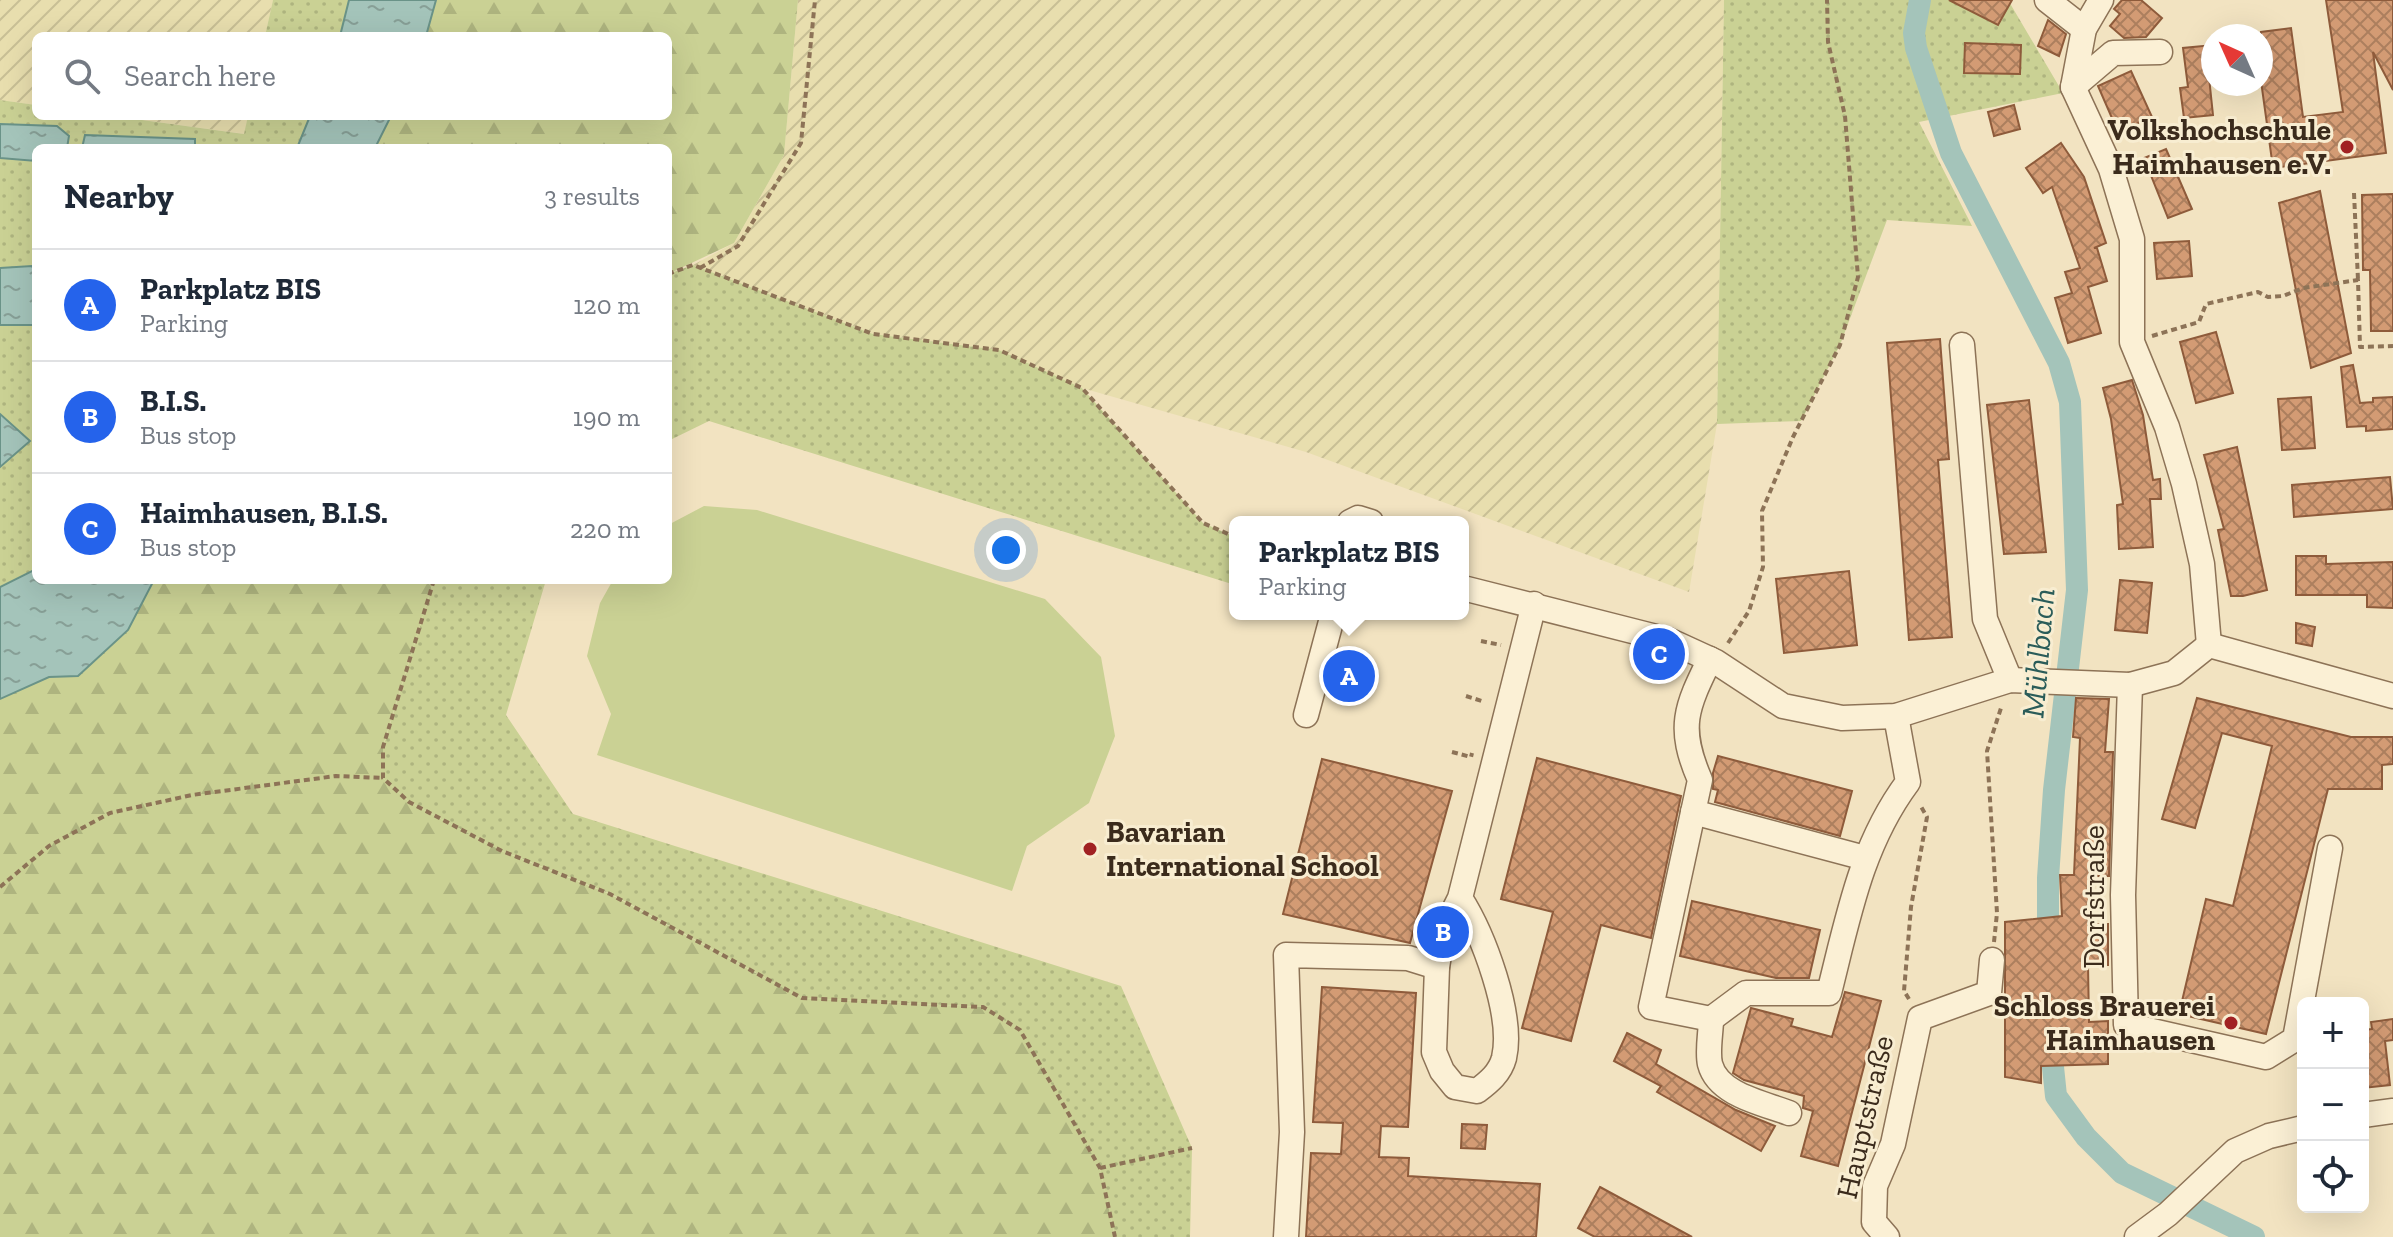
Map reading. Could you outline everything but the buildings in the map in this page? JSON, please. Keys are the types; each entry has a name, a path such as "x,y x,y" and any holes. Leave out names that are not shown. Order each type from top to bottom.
{"street":[{"path":"2047,0 2084,29"},
{"path":"2101,0 2084,29 2073,87 2111,169 2132,239 2132,342 2167,427 2184,484 2202,564 2209,645"},
{"path":"2073,87 2113,53 2160,52"},
{"path":"1962,345 1985,619 2010,680"},
{"path":"1469,589 1668,640 1713,660 1783,706 1842,718 1896,716 2010,680 2049,679 2119,684 2174,673 2209,645"},
{"path":"1460,898 1478,926 1507,1029 1503,1060 1492,1080 1477,1091 1455,1087 1442,1071 1434,1052 1437,967 1443,932 1460,898 1534,604"},
{"path":"1306,715 1331,620"},
{"path":"2209,645 2393,696"},
{"path":"1713,660 1686,709 1689,756 1700,780 1651,1007 1711,1019 1746,993 1829,993 1865,858 1892,804 1908,782 1896,716"},
{"name":"Dorfstraße","path":"2119,684 2126,1025 2266,1057 2295,1039 2330,848"},
{"path":"1693,812 1865,858"},
{"path":"1286,1237 1292,1132 1286,955 1408,958 1437,967"},
{"name":"Hauptstraße","path":"1887,1237 1874,1222 1875,1186 1893,1144 1920,1018 1989,993 1992,960"},
{"path":"1711,1019 1710,1064 1718,1078 1732,1091 1789,1113"},
{"path":"2369,1114 2393,1111"},
{"path":"2137,1237 2168,1214 2235,1151 2269,1136 2297,1129"}],"path":[{"path":"700,268 738,246 801,143 815,0"},
{"path":"1713,660 1749,611 1763,567 1762,511 1793,437 1840,345 1858,277 1845,116 1828,42 1827,0"},
{"path":"2354,193 2360,347 2393,346"},
{"path":"672,273 693,265 873,334 999,350 1082,388 1203,523 1229,534"},
{"path":"2132,342 2199,322 2206,304 2258,292 2268,297 2283,296 2303,288 2358,280"},
{"path":"383,778 383,747 433,584"},
{"path":"1481,641 1501,645"},
{"path":"1992,960 1997,913 1987,751 2010,680"},
{"path":"1466,696 1485,702"},
{"path":"1452,752 1471,757"},
{"path":"0,887 49,846 110,813 192,795 322,778 383,778 409,802 502,851 610,894 802,998 983,1007 1020,1030 1100,1168 1115,1237"},
{"path":"1908,782 1927,817 1911,907 1904,991 1920,1018"},
{"path":"1100,1168 1192,1148"}],"shaded area":[{"path":"0,0 273,0 266,32 32,32 32,104 0,100"},
{"path":"798,0 1724,0 1717,424 1689,592 1306,452 1082,388 999,350 873,334 693,265 734,243 784,155"},
{"path":"142,120 247,120 245,134"}],"green space":[{"path":"273,0 349,0 341,32 266,32"},
{"path":"436,0 798,0 784,155 734,243 672,272 672,144 377,144 389,120 672,120 672,32 427,32"},
{"path":"1724,0 2008,0 2063,93 1919,122 1972,226 1887,220 1840,345 1801,421 1717,424"},
{"path":"0,100 32,104 32,120 142,120 244,134 247,120 308,120 299,144 32,144 32,571 0,587"},
{"path":"693,265 873,334 999,350 1082,388 1203,523 1229,534 1229,583 709,421 672,439 672,273"},
{"path":"704,506 757,510 1045,599 1101,657 1115,736 1089,803 1027,846 1012,891 597,755 611,714 587,656 600,603 611,584 672,584 672,523"},
{"path":"152,584 433,584 383,746 383,778 409,802 502,851 610,894 802,998 983,1007 1020,1030 1100,1168 1115,1237 0,1237 0,699 49,677 78,676 128,630"},
{"path":"433,584 545,584 506,715 573,814 1121,986 1192,1148 1190,1237 1115,1237 1100,1168 983,1007 802,998 611,894 502,851 409,802 383,778 383,747"}],"water":[{"path":"349,0 436,0 427,32 341,32"},
{"path":"308,120 389,120 377,144 299,144"},
{"path":"0,124 57,126 69,136 68,144 32,144 32,161 0,158"},
{"path":"85,135 195,139 195,144 83,144"},
{"path":"32,266 32,325 0,325 0,268"},
{"path":"0,414 30,441 0,467"},
{"path":"32,571 32,584 152,584 128,630 78,676 49,677 0,699 0,587"}],"waterway":[{"name":"Mühlbach","path":"1920,0 1914,33 1916,48 1951,153 2059,363 2070,402 2077,590 2054,790 2048,878 2048,948"},
{"name":"Mühlbach","path":"2050,1038 2056,1096 2086,1137 2122,1173 2254,1237"}],"place":[{"name":"Volkshochschule Haimhausen e.V.","path":"2347,147"},
{"name":"Haimhausen, B.I.S.","path":"1659,654"},
{"name":"Parkplatz BIS","path":"1349,676"},
{"name":"Bavarian International School","path":"1090,849"},
{"name":"B.I.S.","path":"1443,932"},
{"name":"Schloss Brauerei Haimhausen","path":"2231,1023"}]}
